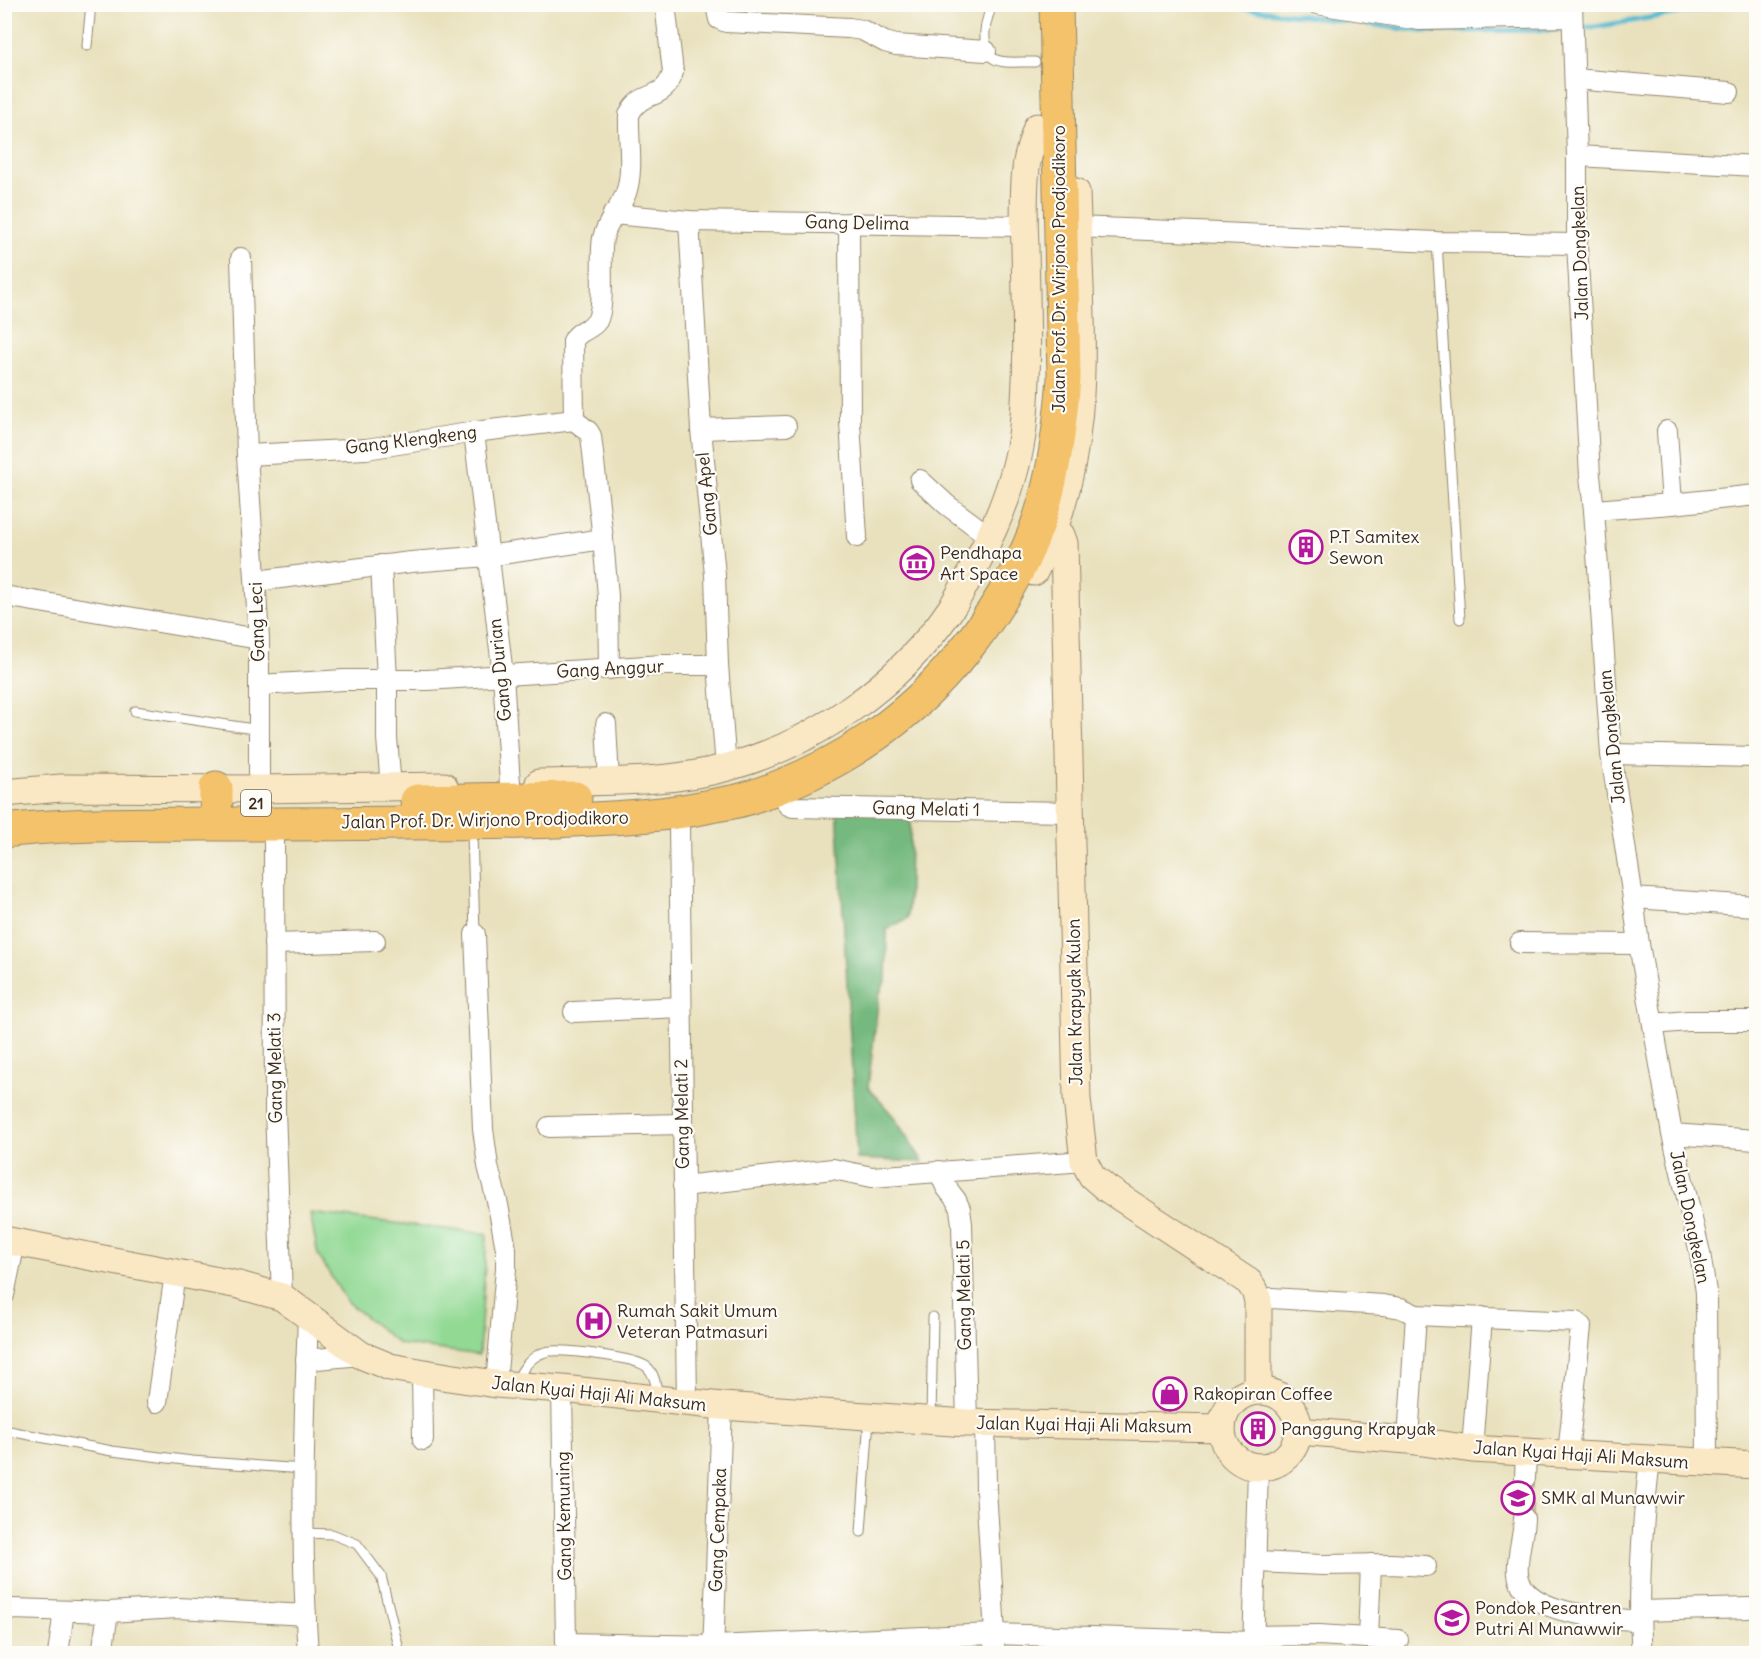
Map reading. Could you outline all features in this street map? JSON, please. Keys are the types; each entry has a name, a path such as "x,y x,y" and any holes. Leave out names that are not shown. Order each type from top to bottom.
{"highway":[{"name":"21","path":"508,802 661,794 704,789 782,763 824,745 850,730 939,651 975,602 1005,545 1022,503 1036,447 1042,368 1034,4"},
{"name":"Jalan Prof. Dr. Wirjono Prodjodikoro","path":"4,831 225,814 508,802 673,813 742,800 775,788 828,764 879,734 951,669 1003,597 1028,550 1054,466 1064,378 1056,4"},
{"name":"21","path":"4,810 56,805 225,814"}],"street":[{"path":"609,669 608,596 603,540 591,436 588,430 574,420 573,341 579,332 596,321 598,314 602,282 603,239 629,181 630,116 637,103 664,90 673,72 665,4"},
{"path":"717,4 719,19 726,22 849,28 862,30 896,45 986,51"},
{"path":"4,794 62,788 225,814 274,839 679,826 716,820 766,807 841,774 879,751 911,727 955,685 999,629 1041,558 1054,529 1062,502 1078,428 1081,364 1071,4"},
{"path":"1317,4 1420,20 1572,11"},
{"name":"Jalan Dongkelan","path":"1572,11 1577,156 1577,244 1590,476 1611,754 1639,944 1672,1134 1707,1292 1707,1463"},
{"path":"1575,79 1729,92"},
{"path":"4,846 89,838 225,814 259,789 391,788 508,802 609,781 659,779 726,768 799,739 850,710 874,692 904,664 938,627 951,609 1004,507 1015,471 1023,429 1026,376 1024,226 1026,168 1037,127"},
{"path":"1577,156 1756,166"},
{"name":"Gang Delima","path":"618,208 689,221 1024,226"},
{"name":"Gang Apel","path":"689,221 701,429 715,575 718,664 726,768"},
{"path":"849,223 850,422 857,537"},
{"path":"1077,227 1437,242 1577,244"},
{"name":"Gang Leci","path":"241,258 247,455 259,639 259,789"},
{"name":"Gang Klengkeng","path":"247,455 366,449 474,432 574,420"},
{"path":"701,429 786,426"},
{"path":"1667,431 1672,504"},
{"name":"Gang Durian","path":"474,432 503,675 508,802"},
{"path":"920,480 947,505 990,537"},
{"path":"1594,510 1756,495"},
{"name":"Jalan Krapyak Kulon","path":"1054,529 1061,535 1064,543 1077,1099 1076,1161"},
{"path":"256,582 381,565 488,555 603,540"},
{"path":"381,565 391,788"},
{"path":"4,596 259,639"},
{"name":"Gang Anggur","path":"259,685 344,680 427,680 718,664"},
{"path":"606,724 609,781"},
{"path":"1611,754 1756,757"},
{"name":"Gang Melati 1","path":"784,799 788,805 793,807 1071,812"},
{"name":"Gang Melati 2","path":"679,826 687,1402"},
{"name":"Gang Melati 3","path":"274,839 275,1110 282,1297"},
{"path":"1633,898 1756,906"},
{"path":"475,934 483,1129 488,1166 506,1249 505,1385"},
{"path":"274,945 375,941"},
{"path":"1520,943 1639,944"},
{"path":"573,1012 681,1007"},
{"path":"1653,1024 1756,1021"},
{"path":"549,1127 682,1124"},
{"path":"1672,1134 1756,1140"},
{"path":"683,1186 833,1169 872,1177 1076,1161 1106,1188 1249,1282 1258,1301 1258,1391"},
{"name":"Gang Melati 5","path":"939,1172 946,1187 956,1200 962,1224 976,1424 986,1489 994,1641"},
{"path":"4,1295 10,1241"},
{"name":"Jalan Kyai Haji Ali Maksum","path":"10,1241 239,1286 282,1297 361,1355 390,1367 422,1373 505,1385 722,1406 931,1421 976,1424 1222,1428"},
{"path":"157,1402 175,1273"},
{"path":"1258,1301 1272,1298 1383,1305 1401,1308 1416,1315 1576,1322 1581,1326 1568,1454"},
{"path":"308,1315 304,1469 308,1653"},
{"path":"1408,1440 1416,1315"},
{"path":"1472,1449 1482,1317"},
{"path":"306,1360 361,1355"},
{"path":"422,1373 423,1440"},
{"name":"Gang Kemuning","path":"562,1389 564,1648"},
{"path":"1258,1391 1276,1394 1290,1405 1298,1431 1294,1445 1286,1456 1268,1466 1258,1467 1242,1462 1230,1451 1225,1444 1222,1428 1230,1405 1242,1395 1258,1391"},
{"name":"Gang Cempaka","path":"713,1649 722,1406"},
{"name":"Jalan Kyai Haji Ali Maksum","path":"1298,1431 1408,1440 1472,1449 1525,1465 1568,1454 1756,1465"},
{"path":"1642,1653 1640,1616 1642,1525 1650,1460"},
{"path":"1254,1644 1258,1467"},
{"path":"1524,1518 1517,1570 1523,1589 1537,1601 1563,1611 1640,1616 1749,1608"},
{"path":"1256,1562 1426,1566"},
{"path":"1368,1638 1371,1564"},
{"path":"4,1614 12,1609 108,1612 178,1608 306,1615"},
{"path":"58,1653 64,1611"},
{"path":"102,1653 108,1612"},
{"path":"564,1648 821,1648 994,1641 1254,1644 1319,1635 1398,1640"}],"lane":[{"path":"87,46 91,4"},
{"path":"994,4 989,11 986,24 986,51 999,61 1035,62"},
{"path":"1437,242 1460,619"},
{"path":"135,711 260,730"},
{"path":"472,833 475,934"},
{"path":"931,1421 933,1317"},
{"path":"505,1385 536,1356 549,1351 603,1356 641,1363 654,1377 658,1399"},
{"path":"861,1532 869,1416"},
{"path":"4,1430 112,1451 192,1461 304,1469"},
{"path":"304,1533 332,1534 357,1544 381,1576 400,1653"}],"green space":[{"path":"837,808 911,810 908,918 887,929 886,979 879,995 868,1087 894,1117 923,1162 857,1159"},
{"path":"310,1213 487,1234 479,1355 399,1344 347,1302 318,1255"}],"waterway":[{"path":"1213,4 1422,31 1545,30 1595,27 1733,4"}],"tunnel":[{"path":"1524,1518 1525,1478"}],"place":[{"name":"P.T Samitex Sewon","path":"1306,547"},
{"name":"Pendhapa Art Space","path":"917,563"},
{"name":"Rumah Sakit Umum Veteran Patmasuri","path":"594,1321"},
{"name":"Rakopiran Coffee","path":"1170,1394"},
{"name":"Panggung Krapyak","path":"1258,1429"},
{"name":"SMK al Munawwir","path":"1518,1498"},
{"name":"Pondok Pesantren Putri Al Munawwir","path":"1452,1618"}]}
